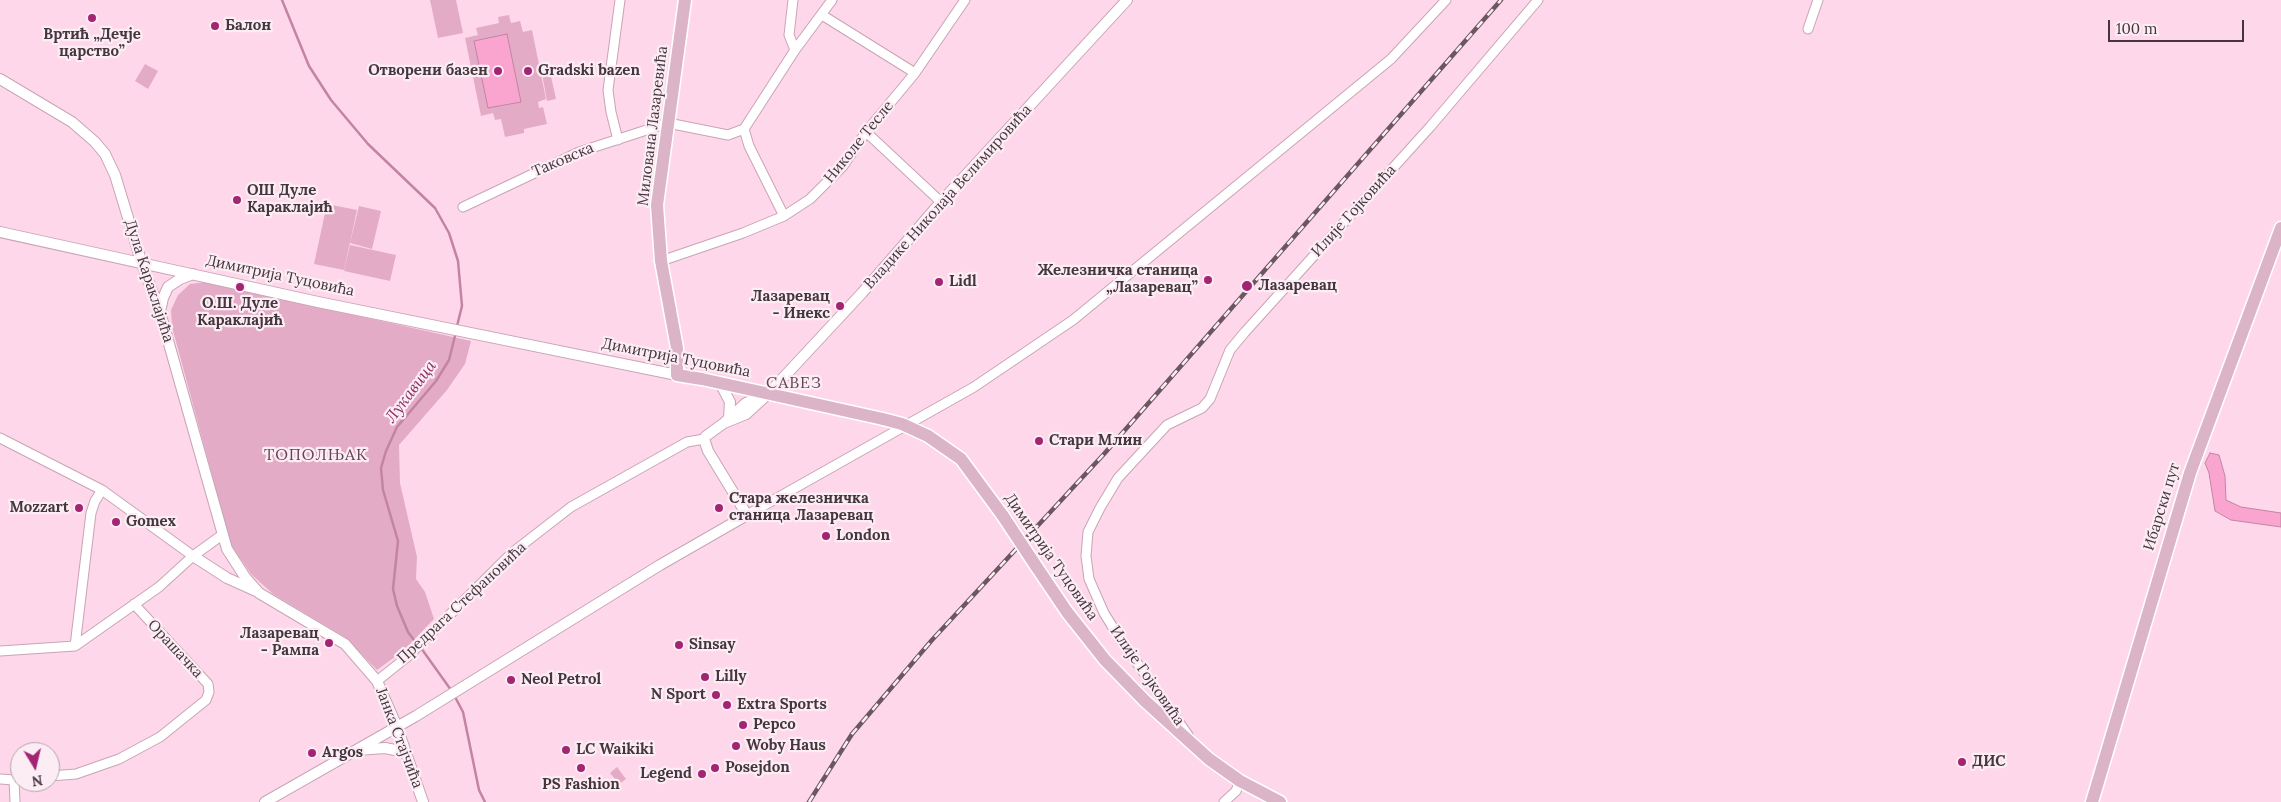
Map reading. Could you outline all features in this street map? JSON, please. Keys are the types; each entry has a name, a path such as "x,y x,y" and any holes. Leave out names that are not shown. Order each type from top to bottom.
{"main road":[{"name":"Милована Лазаревића","path":"677,375 677,348 661,261 658,205 686,0"},
{"name":"Ибарски пут","path":"2092,802 2190,473 2281,228"},
{"name":"Димитрија Туцовића","path":"677,375 769,393 902,424 928,436 961,459 1003,516 1067,612 1105,660 1145,701 1194,746 1240,781 1280,802"}],"street":[{"path":"618,140 608,90 620,0"},
{"path":"793,0 789,35 795,50"},
{"path":"668,123 728,136 744,129 795,50 832,0"},
{"name":"Николе Тесле","path":"661,261 743,233 784,216 805,204 843,166 866,132 916,73 965,0"},
{"name":"Владике Николаја Велимировића","path":"769,393 1127,0"},
{"path":"265,802 416,716 660,566 974,387 1025,354 1073,320 1391,59 1446,0"},
{"name":"Илије Гојковића","path":"1194,746 1104,613 1089,579 1086,556 1088,532 1118,478 1167,425 1202,408 1210,399 1230,350 1430,127 1538,0"},
{"path":"1808,29 1818,0"},
{"path":"822,15 916,73"},
{"path":"789,35 796,40 804,38"},
{"name":"Дула Караклајића","path":"0,79 72,122 101,148 115,175 142,264 160,312 222,535"},
{"name":"Таковска","path":"463,207 579,152 668,123"},
{"path":"744,129 749,146 784,216"},
{"path":"866,132 941,202"},
{"name":"Димитрија Туцовића","path":"0,232 142,264 677,375"},
{"path":"160,312 162,298 168,287 180,279 194,274"},
{"path":"720,383 730,402 726,420"},
{"path":"747,515 708,451 704,439 709,432 746,403 769,393"},
{"path":"0,438 102,490 227,578 259,592"},
{"name":"Предрага Стефановића","path":"377,681 407,657 513,552 571,507 686,442 704,439"},
{"path":"75,646 91,512 95,500 102,490"},
{"path":"0,651 75,646 159,587 194,556 222,535"},
{"name":"Јанка Стајчића","path":"222,535 234,561 259,592 344,644 377,681 397,727 423,802"},
{"name":"Орашачка","path":"60,775 76,774 119,759 160,737 206,700 209,692 208,684 134,604"},
{"path":"354,750 385,748 405,752"},
{"path":"1224,802 1236,791 1240,781"}],"shaded area":[{"path":"430,0 456,0 463,33 438,38"},
{"name":"Gradski bazen","path":"509,15 511,23 520,21 523,32 532,30 546,99 538,102 539,108 543,107 547,124 524,129 524,133 505,137 501,119 495,120 493,113 481,116 465,38 478,35 476,28 499,23 498,17"},
{"name":"Отворени базен","path":"507,34 521,102 488,108 474,41"},
{"path":"145,64 158,71 148,89 135,81"},
{"name":"Gradski bazen","path":"549,67 556,99 547,101 541,68"},
{"path":"327,204 357,210 344,270 314,264"},
{"path":"359,206 381,211 372,249 350,243"},
{"path":"350,245 396,255 390,281 344,271"},
{"path":"207,282 471,341 465,364 447,390 399,445 400,483 417,557 416,579 425,592 434,619 403,651 377,670 345,637 273,594 251,574 231,545 172,327 171,310 178,295 190,284"},
{"path":"2210,453 2219,455 2225,476 2226,500 2241,507 2281,513 2281,527 2231,520 2215,511 2209,473 2205,463"},
{"path":"617,767 626,779 619,784 610,773"}],"waterway":[{"name":"Лукавица","path":"282,0 309,66 331,100 368,144 435,208 449,233 458,261 462,306 457,326"},
{"name":"Лукавица","path":"417,644 408,632 397,606 393,589 398,541 383,490 381,468 386,451 397,427 436,381 449,360 456,332"},
{"name":"Лукавица","path":"421,648 451,690"},
{"name":"Лукавица","path":"454,695 463,712 479,790 485,802"}],"railway":[{"path":"809,802 852,734 932,640 1104,454 1501,0"}],"place":[{"name":"Вртић „Дечје царство”","path":"92,18"},
{"name":"Балон","path":"215,26"},
{"name":"Отворени базен","path":"498,71"},
{"name":"Gradski bazen","path":"528,71"},
{"name":"ОШ Дуле Караклајић","path":"237,200"},
{"name":"Железничка станица „Лазаревац”","path":"1208,280"},
{"name":"Lidl","path":"939,282"},
{"name":"Лазаревац","path":"1247,286"},
{"name":"О.Ш. Дуле Караклајић","path":"240,287"},
{"name":"Лазаревац - Инекс","path":"840,306"},
{"name":"Стари Млин","path":"1039,441"},
{"name":"Mozzart","path":"79,508"},
{"name":"Стара железничка станица Лазаревац","path":"719,508"},
{"name":"Gomex","path":"116,522"},
{"name":"London","path":"826,536"},
{"name":"Лазаревац - Рампа","path":"329,643"},
{"name":"Sinsay","path":"679,645"},
{"name":"Lilly","path":"705,677"},
{"name":"Neol Petrol","path":"511,680"},
{"name":"N Sport","path":"716,695"},
{"name":"Extra Sports","path":"727,705"},
{"name":"Pepco","path":"743,725"},
{"name":"Woby Haus","path":"736,746"},
{"name":"LC Waikiki","path":"566,750"},
{"name":"Argos","path":"312,753"},
{"name":"ДИС","path":"1962,762"},
{"name":"PS Fashion","path":"581,768"},
{"name":"Posejdon","path":"715,768"},
{"name":"Legend","path":"702,774"}],"district":[{"name":"САВЕЗ","path":"794,383"},
{"name":"ТОПОЛЊАК","path":"316,455"}]}
